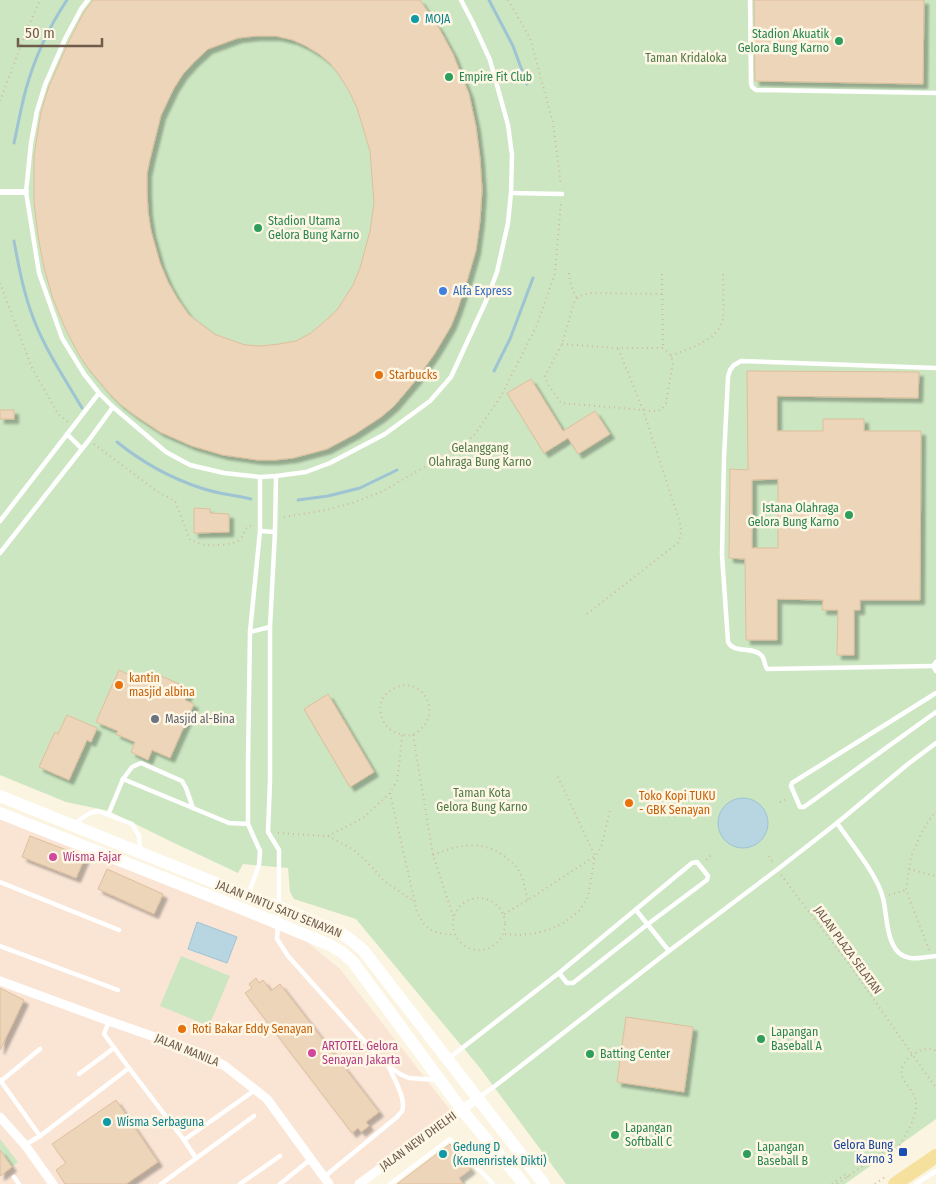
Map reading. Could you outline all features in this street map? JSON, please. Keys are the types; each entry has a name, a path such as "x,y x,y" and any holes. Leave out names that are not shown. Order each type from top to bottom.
{"main road":[{"name":"JALAN PINTU SATU SENAYAN","path":"0,796 279,907 339,932 351,940 363,950 477,1099 531,1183"},
{"name":"JALAN PINTU SATU SENAYAN","path":"0,813 277,923 330,945 343,953 353,962 462,1110 531,1183"},
{"path":"895,1184 936,1156"}],"street":[{"path":"0,192 26,192"},
{"name":"JALAN MANILA","path":"0,981 203,1054 225,1066 267,1099 327,1180"},
{"name":"JALAN NEW DHELHI","path":"359,1184 477,1099"},
{"path":"0,1117 25,1145 53,1184"}],"lane":[{"path":"88,0 65,38 42,93 31,143 26,192 40,273 62,338 84,374 99,393 166,452 190,465 224,473 260,477 306,472 330,463 385,434 430,402 451,377 486,301 496,272 508,224 512,155 508,125 490,60 461,0"},
{"path":"750,0 751,83 752,87 756,90 936,94"},
{"path":"511,193 562,194"},
{"path":"936,368 741,361 734,365 728,377 722,554 728,642 734,648 761,654 767,670 935,664 936,671"},
{"path":"0,521 99,393"},
{"path":"0,553 113,407"},
{"path":"67,434 81,448"},
{"path":"276,476 276,518 270,627 270,781 268,832 279,850 277,939 288,956 383,1062 409,1078 440,1080"},
{"path":"243,910 259,865 260,851 248,824 250,632 261,524 260,477"},
{"path":"260,531 275,532"},
{"path":"250,632 270,627"},
{"path":"936,693 792,783 791,786 800,807 804,807 936,712"},
{"path":"477,1099 778,869 936,743"},
{"path":"108,814 123,779 132,767 141,764 182,781 193,808"},
{"path":"123,779 229,822 248,824"},
{"path":"72,825 90,813 98,811 108,814 132,824 140,836 140,852"},
{"path":"837,822 876,881 883,896 891,938 898,952 911,958 934,956"},
{"path":"447,1059 559,973 692,863 697,862 708,876 707,880 573,983 568,983 559,973"},
{"path":"0,882 119,930"},
{"path":"636,910 669,951"},
{"path":"0,946 118,990"},
{"path":"109,1021 104,1034 196,1158"},
{"path":"79,1074 114,1048"},
{"path":"40,1049 0,1080 40,1136"},
{"path":"327,1180 402,1111 402,1099 388,1066"},
{"path":"25,1145 40,1136 129,1068"},
{"path":"184,1140 256,1090"},
{"path":"161,1184 254,1116"},
{"path":"390,1184 450,1139 493,1184"},
{"path":"240,1184 280,1156"},
{"path":"280,1184 311,1159"},
{"path":"916,1184 936,1171"},
{"path":"14,1177 19,1184"}],"path":[{"path":"0,101 40,0"},
{"path":"276,518 326,510 381,492 463,445 474,434 501,396 537,325 555,273 562,194 553,123 530,38 508,0"},
{"path":"569,273 572,291 578,298"},
{"path":"662,274 663,348"},
{"path":"671,356 706,340 720,326 722,318 722,274"},
{"path":"0,283 32,368 58,414 74,427"},
{"path":"562,344 618,348 663,348 671,356 672,362 666,403 663,408 656,411 559,402 547,383 545,376 562,344 574,303 583,294 662,294"},
{"path":"587,614 679,542 680,524 643,410 618,348"},
{"path":"89,440 158,492 175,501 190,540 206,545 228,544 236,542 241,538 244,530 249,526 261,524"},
{"path":"403,685 413,686 422,692 428,700 430,710 428,720 413,735 402,735 392,731 384,724 380,714 381,704 385,695 393,688 403,685"},
{"path":"328,836 363,818 390,792 396,781 402,735"},
{"path":"413,735 433,855 454,919 454,930 458,940 475,950 486,950 500,942 506,925 504,914 499,907 484,898 473,899 464,903 457,910 454,919"},
{"path":"504,934 520,935 551,929 565,922 579,911 588,896 595,856 557,775"},
{"path":"390,792 414,902 421,921 438,933 456,935"},
{"path":"504,914 595,856 601,848 610,810"},
{"path":"934,956 906,890 911,857 920,836 936,812"},
{"path":"268,832 328,836 354,850 384,881 414,902"},
{"path":"433,855 450,848 465,845 480,846 498,851 512,862 520,872 528,900"},
{"path":"700,866 713,853"},
{"name":"JALAN PLAZA SELATAN","path":"769,856 848,963 936,1088"},
{"path":"909,869 936,876"},
{"path":"883,896 906,890"},
{"path":"837,1184 881,1153 897,1149 908,1132 915,1113 916,1103 914,1095 901,1074 902,1067 905,1060 921,1049 929,1048 936,1051"},
{"path":"832,1184 846,1174 850,1180"}],"shaded area":[{"path":"0,818 306,941 340,969 454,1115 366,1184 0,1184"}],"green space":[{"name":"Gelanggang Olahraga Bung Karno","path":"0,0 936,0 936,1119 845,1184 566,1184 480,1068 356,919 294,899 290,892 288,868 243,864 238,873 109,811 66,802 0,775"},
{"path":"181,956 230,976 209,1026 160,1006"},
{"path":"0,1139 18,1162 0,1176"}],"water":[{"path":"743,798 753,800 761,805 766,813 768,823 766,833 761,841 753,846 743,848 733,846 725,841 720,833 718,823 720,813 725,805 733,800"},
{"path":"197,922 237,937 227,963 188,949"}],"building":[{"name":"Stadion Utama Gelora Bung Karno","path":"93,0 420,0 439,28 453,54 469,94 480,159 482,190 480,220 476,250 451,326 416,380 394,406 381,417 327,449 293,458 258,460 223,455 192,446 160,432 120,404 88,368 65,328 53,299 44,268 34,202 34,156 41,112 49,86 84,12","holes":["276,36 293,40 319,54 330,63 349,91 357,108 370,151 374,203 370,231 360,268 353,285 337,310 311,333 296,341 261,346 245,345 214,334 189,315 177,298 160,263 151,231 148,212 147,173 161,115 174,88 194,62 208,49 238,38"]},
{"name":"Stadion Akuatik Gelora Bung Karno","path":"754,0 924,0 923,84 755,81"},
{"name":"Istana Olahraga Gelora Bung Karno","path":"747,371 919,372 918,398 777,396 777,431 823,431 823,419 864,419 864,431 921,431 920,600 860,600 860,610 854,610 854,655 837,655 838,610 822,610 823,600 777,599 777,640 746,640 745,559 729,558 730,469 748,470","holes":["778,479 778,548 752,548 752,480"]},
{"path":"531,379 563,431 595,411 610,434 578,454 568,438 544,453 507,393"},
{"path":"0,410 14,410 14,419 0,419"},
{"path":"194,508 210,509 210,513 229,514 229,532 194,533"},
{"name":"Masjid al-Bina","path":"119,670 150,685 155,673 190,689 185,700 194,704 170,758 152,750 148,760 131,752 135,742 116,734 118,731 96,722"},
{"path":"328,694 374,772 350,787 304,709"},
{"path":"67,715 97,728 91,742 87,740 69,780 39,767 55,732 58,734"},
{"name":"Wisma Fajar","path":"30,836 85,857 76,878 22,857"},
{"path":"107,869 163,894 154,914 98,889"},
{"name":"ARTOTEL Gelora Senayan Jakarta","path":"256,978 259,983 263,980 271,991 280,984 379,1112 366,1122 369,1126 361,1132 358,1128 352,1133 245,993 252,988 249,984"},
{"path":"0,988 24,1000 0,1050"},
{"path":"626,1017 693,1027 684,1092 617,1082"},
{"name":"Wisma Serbaguna","path":"116,1100 158,1162 126,1184 65,1184 56,1170 66,1163 52,1144"},
{"name":"Gedung D (Kemenristek Dikti)","path":"450,1144 471,1169 459,1178 463,1184 397,1184"},
{"path":"0,1150 12,1167 0,1176"}],"waterway":[{"path":"14,143 24,96 38,54 48,32 67,0"},
{"path":"489,0 513,46 527,84"},
{"path":"14,241 30,311 50,354 82,408"},
{"path":"494,371 510,339 533,278"},
{"path":"117,442 146,463 178,479 207,490 251,499"},
{"path":"298,500 328,496 360,488 397,470"}],"place":[{"name":"MOJA","path":"415,19"},
{"name":"Stadion Akuatik Gelora Bung Karno","path":"839,41"},
{"name":"Empire Fit Club","path":"449,77"},
{"name":"Stadion Utama Gelora Bung Karno","path":"258,228"},
{"name":"Alfa Express","path":"443,291"},
{"name":"Starbucks","path":"379,375"},
{"name":"Istana Olahraga Gelora Bung Karno","path":"849,515"},
{"name":"kantin masjid albina","path":"119,685"},
{"name":"Masjid al-Bina","path":"155,719"},
{"name":"Toko Kopi TUKU - GBK Senayan","path":"629,803"},
{"name":"Wisma Fajar","path":"53,857"},
{"name":"Roti Bakar Eddy Senayan","path":"182,1029"},
{"name":"Lapangan Baseball A","path":"761,1039"},
{"name":"ARTOTEL Gelora Senayan Jakarta","path":"312,1053"},
{"name":"Batting Center","path":"590,1054"},
{"name":"Wisma Serbaguna","path":"107,1122"},
{"name":"Lapangan Softball C","path":"615,1135"},
{"name":"Gelora Bung Karno 3","path":"903,1152"},
{"name":"Gedung D (Kemenristek Dikti)","path":"443,1154"},
{"name":"Lapangan Baseball B","path":"747,1154"}],"park label":[{"name":"Taman Kridaloka","path":"686,58"},
{"name":"Taman Kota Gelora Bung Karno","path":"482,800"}]}
